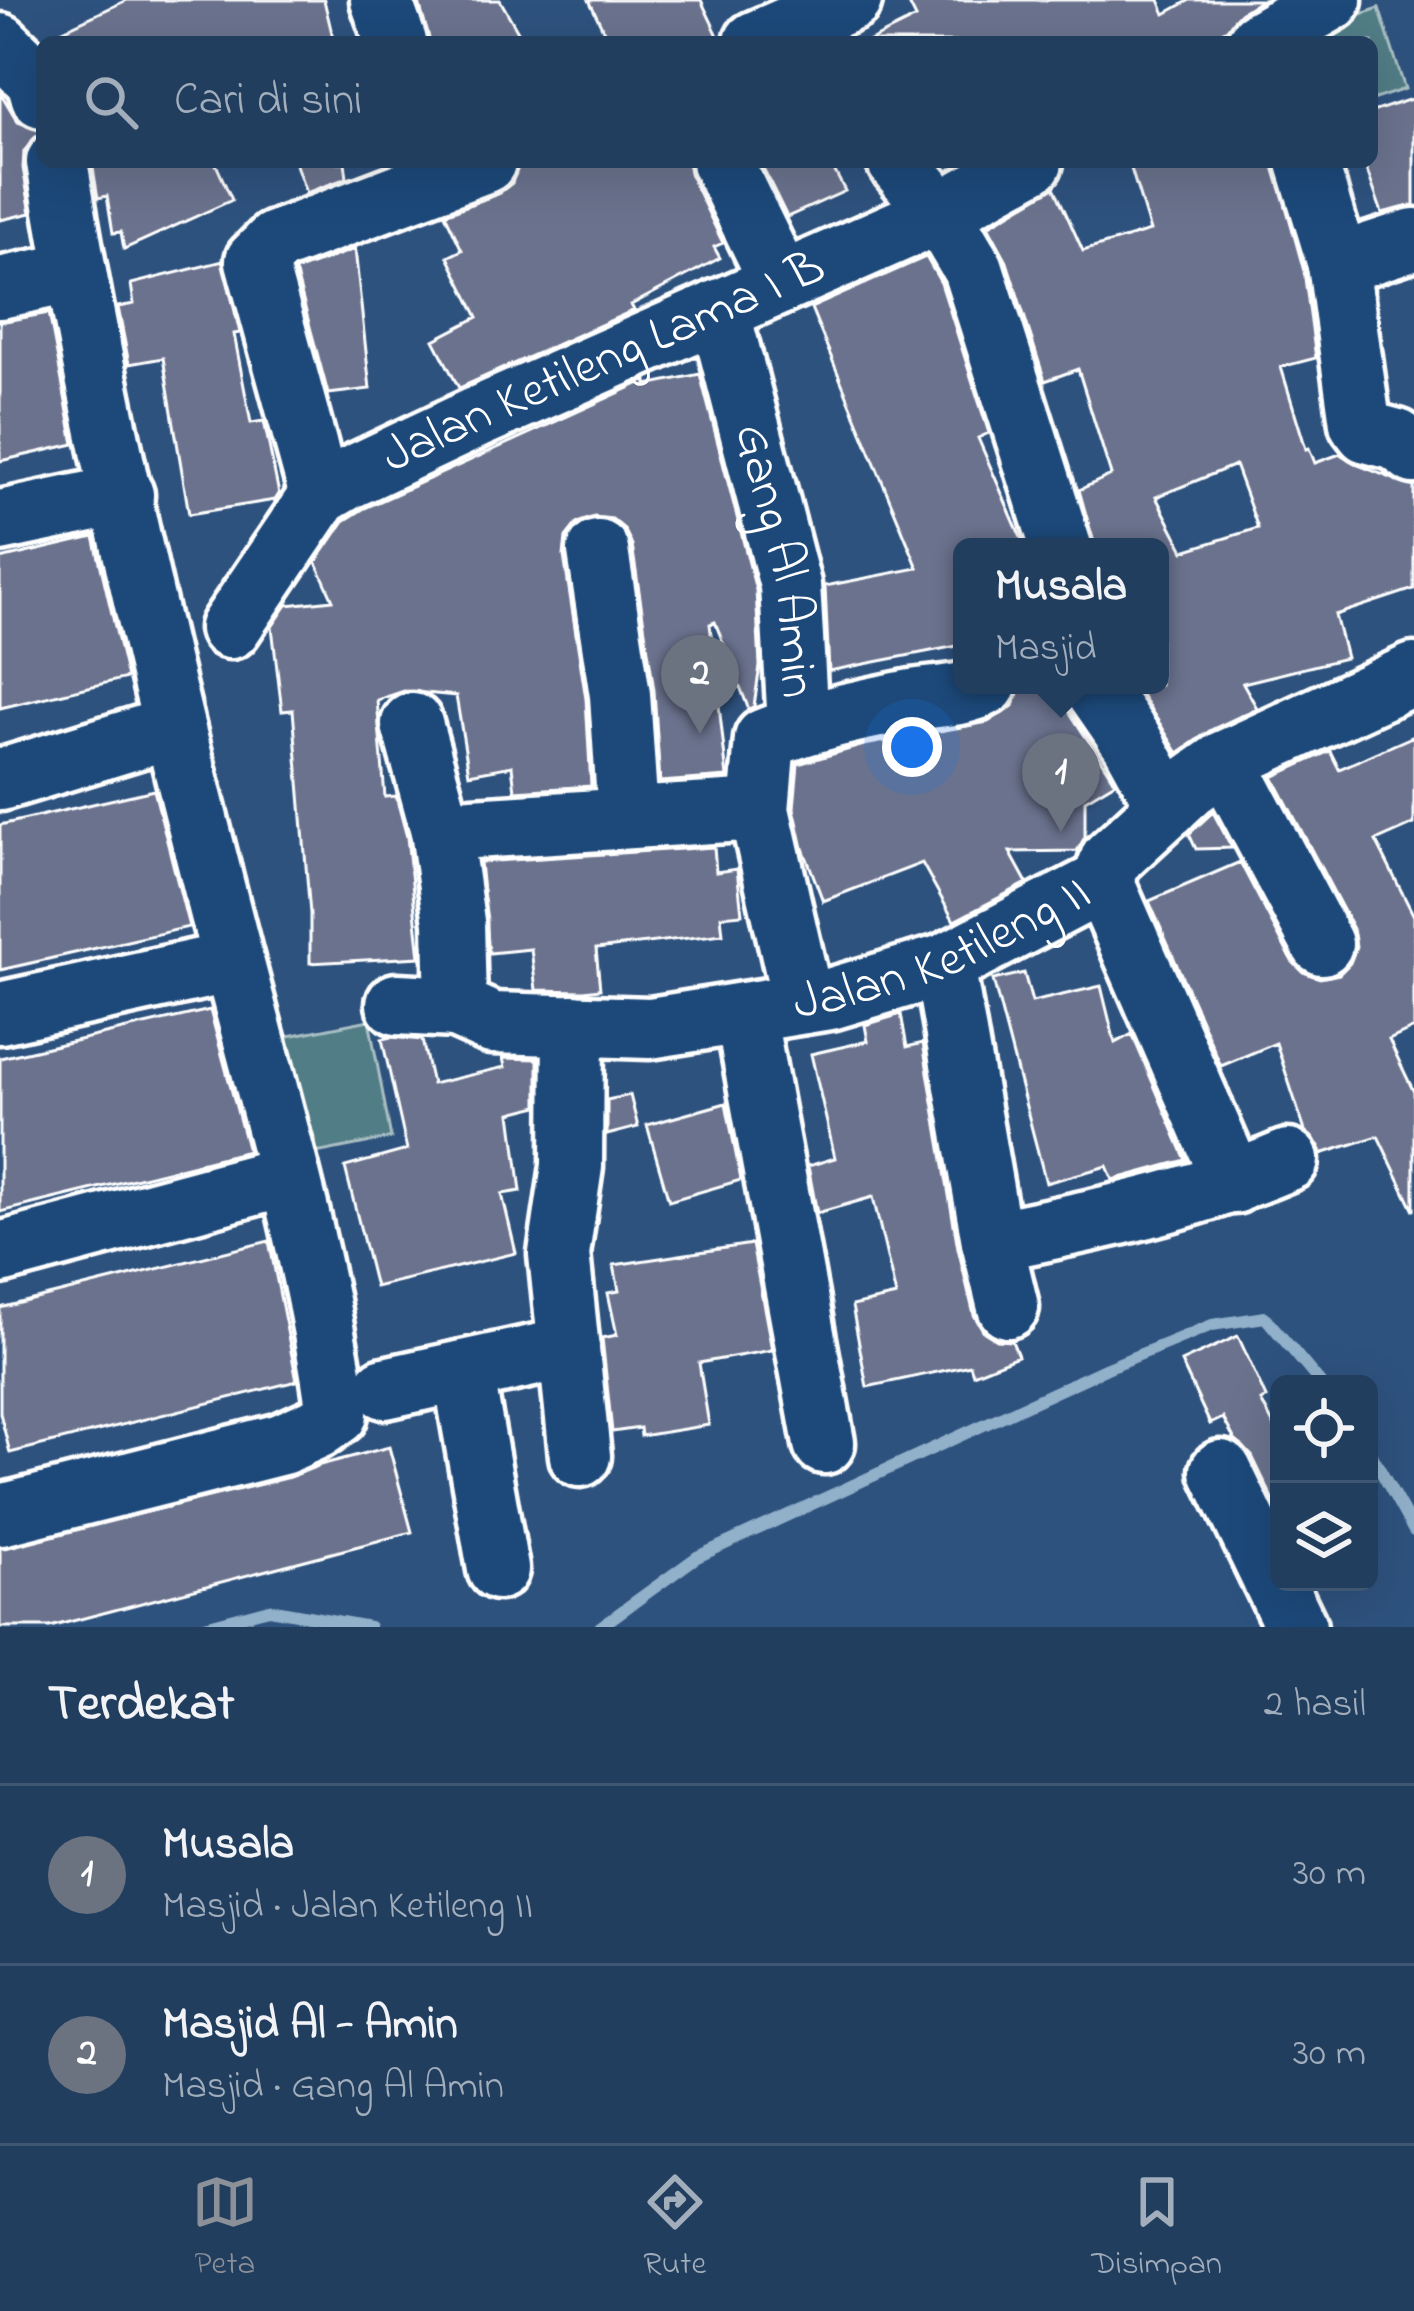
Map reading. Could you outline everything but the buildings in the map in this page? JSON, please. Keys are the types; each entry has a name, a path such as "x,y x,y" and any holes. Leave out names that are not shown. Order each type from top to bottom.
{"street":[{"path":"381,0 394,36"},
{"path":"1272,36 1331,0"},
{"path":"775,36 829,20"},
{"path":"0,44 36,79"},
{"path":"1,1515 282,1444 337,1414 287,1176 173,727 75,272 58,168"},
{"path":"320,495 256,260 275,242 458,168"},
{"path":"725,168 781,283"},
{"path":"903,168 940,213 973,269 1057,538"},
{"name":"Jalan Ketileng Lama I B","path":"230,628 320,495 480,416 940,213 1021,168"},
{"path":"1309,168 1387,414 1366,432 1397,440 1414,454"},
{"path":"1338,264 1414,239"},
{"path":"0,288 75,272"},
{"name":"Gang Al Amin","path":"719,310 739,373 790,585 798,725 765,739 760,810 803,1004"},
{"path":"0,521 123,495"},
{"path":"598,551 620,695 628,816"},
{"name":"Jalan Ketileng II","path":"397,1004 456,1007 492,1023 650,1028 803,1004 944,965 1103,882 1111,859 1225,761 1414,674"},
{"path":"798,725 958,694"},
{"path":"1099,694 1168,807"},
{"path":"412,724 441,830 454,922 456,1007"},
{"path":"0,780 173,727"},
{"path":"1225,761 1322,944"},
{"path":"441,830 760,810"},
{"path":"1103,882 1234,1184"},
{"path":"0,1013 233,962"},
{"path":"944,965 1008,1307"},
{"path":"745,1013 824,1443"},
{"path":"573,1025 572,1166 559,1255 580,1456"},
{"path":"992,1241 1145,1209 1234,1184 1288,1160"},
{"path":"0,1252 287,1176"},
{"path":"385,1388 569,1348"},
{"path":"463,1371 498,1569"},
{"path":"1221,1471 1296,1627"}],"green space":[{"path":"1379,8 1405,89 1378,98 1378,36 1297,36"},
{"path":"369,1020 391,1138 301,1156 279,1038"}],"waterway":[{"path":"600,1627 697,1557 1107,1368 1212,1325 1265,1317 1313,1375"},
{"path":"1378,1466 1414,1531"},
{"path":"201,1627 269,1609 369,1627"}],"place":[{"name":"Masjid Al - Amin","path":"700,734"},
{"name":"Musala","path":"1061,832"}]}
